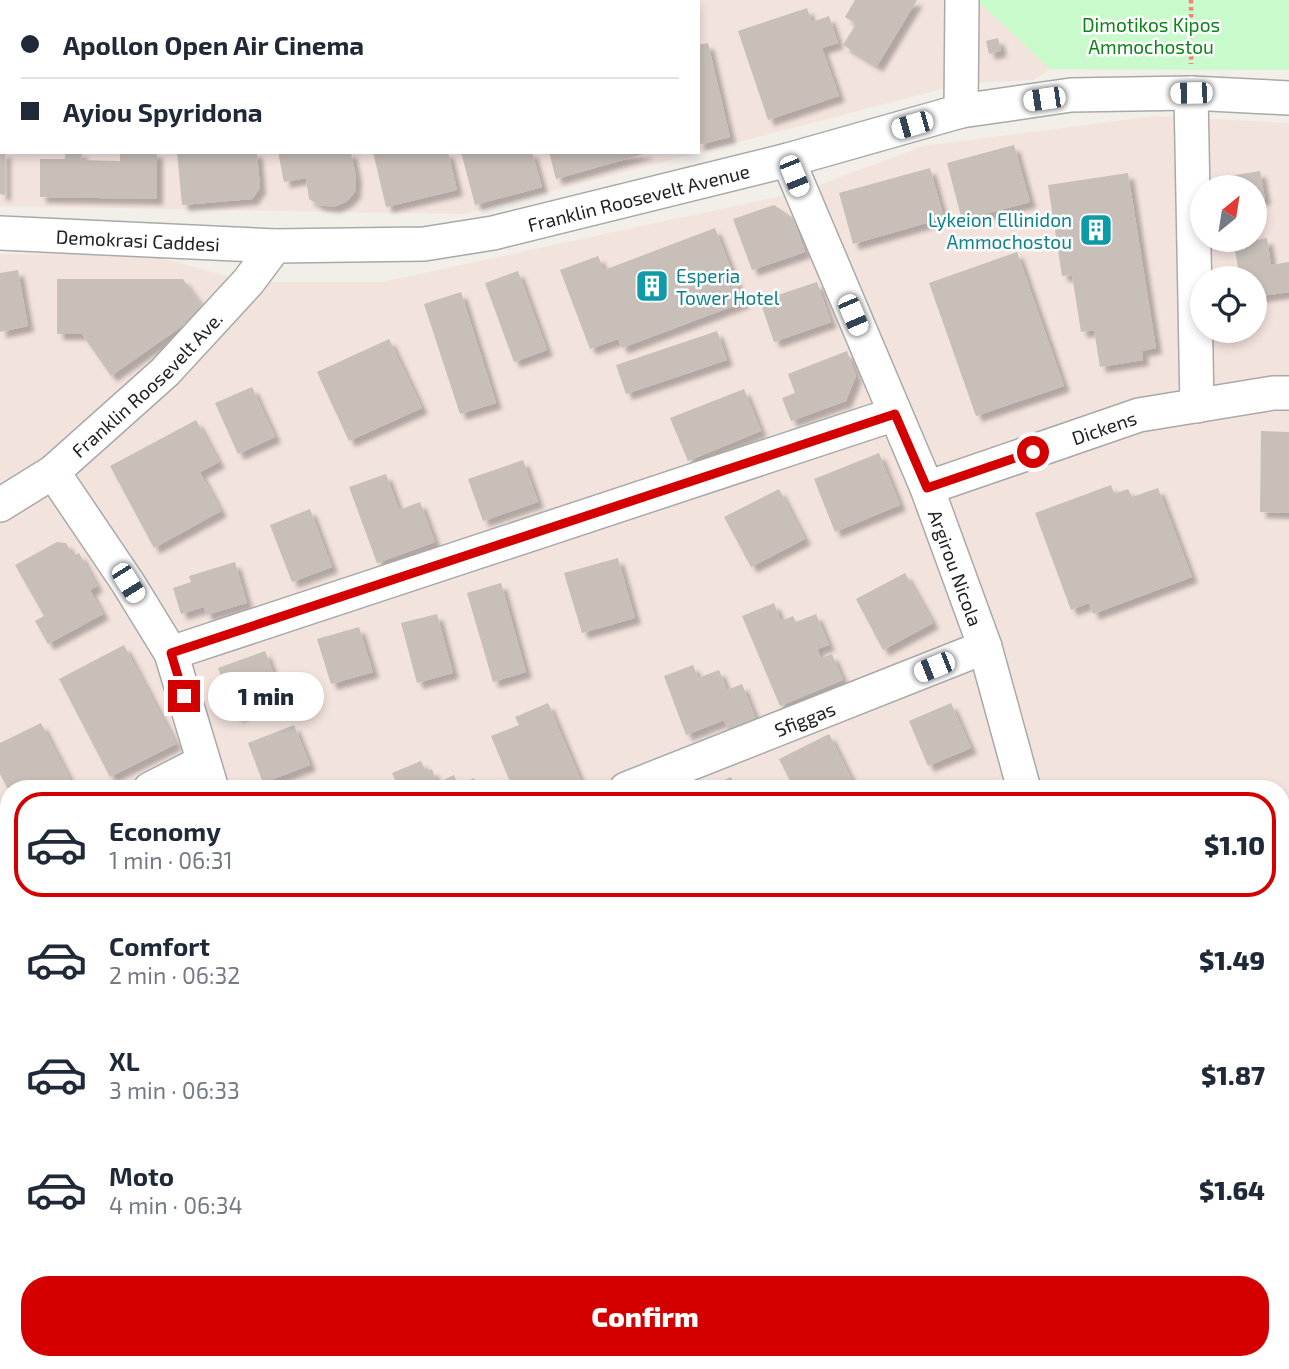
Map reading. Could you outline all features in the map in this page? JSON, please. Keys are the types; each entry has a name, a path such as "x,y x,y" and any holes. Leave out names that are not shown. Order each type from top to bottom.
{"street":[{"path":"961,111 962,0"},
{"path":"1191,93 1197,406"},
{"name":"Franklin Roosevelt Avenue","path":"275,246 424,244 493,233 788,160 961,111 1071,96 1191,93 1289,98"},
{"name":"Argirou Nicola","path":"788,160 927,488 985,647 1022,780"},
{"name":"Demokrasi Caddesi","path":"0,233 275,246"},
{"name":"Franklin Roosevelt Ave.","path":"0,505 53,472 166,372 248,282 275,246"},
{"name":"Dickens","path":"927,488 1139,415 1273,393 1289,393"},
{"path":"171,653 895,414"},
{"path":"53,472 128,583 171,653 207,776 189,780"},
{"name":"Sfiggas","path":"649,780 985,647"}],"path":[{"path":"1191,0 1191,93"}],"shaded area":[{"path":"700,0 977,0 1050,69 1033,80 961,84 700,152"},
{"path":"1155,116 1289,123 1289,780 0,780 0,254 151,255 248,282 382,282 800,192 923,146"},
{"path":"0,154 693,154 463,214 0,206"}],"green space":[{"name":"Dimotikos Kipos Ammochostou","path":"977,0 1289,0 1289,70 1050,69"}],"building":[{"path":"855,0 917,0 877,66 843,45 856,24 845,17"},
{"path":"807,8 812,22 829,16 838,43 822,48 839,96 768,120 738,31"},
{"path":"998,38 1001,51 989,54 986,41"},
{"path":"708,43 730,137 700,144 700,45"},
{"path":"1014,145 1030,202 962,220 947,163"},
{"path":"0,154 5,154 5,195 0,194"},
{"path":"65,154 82,154 81,160 120,161 120,154 157,154 157,199 40,197 40,159 65,159"},
{"path":"177,154 257,154 260,188 252,199 182,205"},
{"path":"278,154 351,154 356,177 355,192 347,201 334,207 319,205 309,199 306,178 284,182"},
{"path":"373,154 448,154 457,190 386,207"},
{"path":"462,154 533,154 542,187 475,205"},
{"path":"550,154 644,154 556,179"},
{"path":"930,168 944,218 853,244 839,193"},
{"path":"1260,171 1261,175 1235,175"},
{"name":"Lykeion Ellinidon Ammochostou","path":"1128,173 1156,348 1142,351 1143,360 1100,367 1094,330 1081,332 1072,275 1062,276 1048,185"},
{"path":"774,205 793,218 805,252 752,270 733,219"},
{"name":"Esperia Tower Hotel","path":"715,228 744,302 622,348 618,339 590,349 560,270 598,256 604,270"},
{"path":"1267,238 1271,265 1289,262 1289,292 1267,295 1267,266 1238,266 1235,252 1267,252"},
{"path":"1017,252 1064,386 976,416 929,283"},
{"path":"18,270 28,326 0,332 0,273"},
{"path":"518,271 547,350 514,362 485,283"},
{"path":"57,279 183,279 205,310 111,376 82,334 57,334"},
{"path":"817,282 831,322 774,342 760,301"},
{"path":"461,292 496,403 460,414 424,304"},
{"path":"717,331 727,360 626,394 616,365"},
{"path":"389,339 422,408 349,441 317,372"},
{"path":"847,351 856,376 846,401 791,421 782,398 795,393 788,374"},
{"path":"252,387 275,437 238,454 215,403"},
{"path":"744,389 761,431 688,461 670,418"},
{"path":"196,420 219,462 200,472 221,511 154,548 110,466"},
{"path":"1261,431 1289,432 1289,513 1260,512"},
{"path":"879,453 900,505 835,532 814,479"},
{"path":"523,460 538,502 483,521 468,479"},
{"path":"386,474 399,510 420,502 435,542 377,563 349,487"},
{"path":"1111,485 1114,494 1128,489 1132,497 1158,488 1192,577 1093,614 1089,603 1071,610 1035,513"},
{"path":"779,489 805,539 751,567 724,517"},
{"path":"310,509 332,567 292,582 270,525"},
{"path":"57,542 66,543 73,556 79,553 97,586 90,590 103,614 48,644 35,621 44,616 15,565"},
{"path":"618,558 635,618 582,633 564,573"},
{"path":"235,562 247,603 206,615 204,607 181,614 173,588 191,582 189,576"},
{"path":"905,573 933,623 883,650 856,599"},
{"path":"501,583 526,672 493,682 467,593"},
{"path":"774,603 781,621 793,616 796,622 816,614 829,645 817,649 821,658 832,654 843,680 780,706 742,616"},
{"path":"437,614 453,673 417,683 401,623"},
{"path":"359,627 373,672 331,684 317,639"},
{"path":"124,645 176,744 110,777 59,679"},
{"path":"265,651 283,699 236,716 218,668"},
{"path":"693,665 698,678 719,670 727,690 742,684 757,722 729,733 724,720 686,735 664,676"},
{"path":"548,703 581,780 509,780 491,736 519,725 515,717"},
{"path":"951,703 971,748 928,766 909,721"},
{"path":"41,723 70,780 3,780 0,774 0,743"},
{"path":"294,725 310,765 271,780 262,780 248,743"},
{"path":"829,734 852,780 790,780 779,759"},
{"path":"421,761 426,772 432,769 436,780 395,780 392,773"},
{"path":"454,775 456,780 443,780"}],"place":[{"name":"Lykeion Ellinidon Ammochostou","path":"1096,230"},
{"name":"Esperia Tower Hotel","path":"652,286"}],"route":[{"path":"184,696 171,653 895,414 927,488 1033,452"}]}
